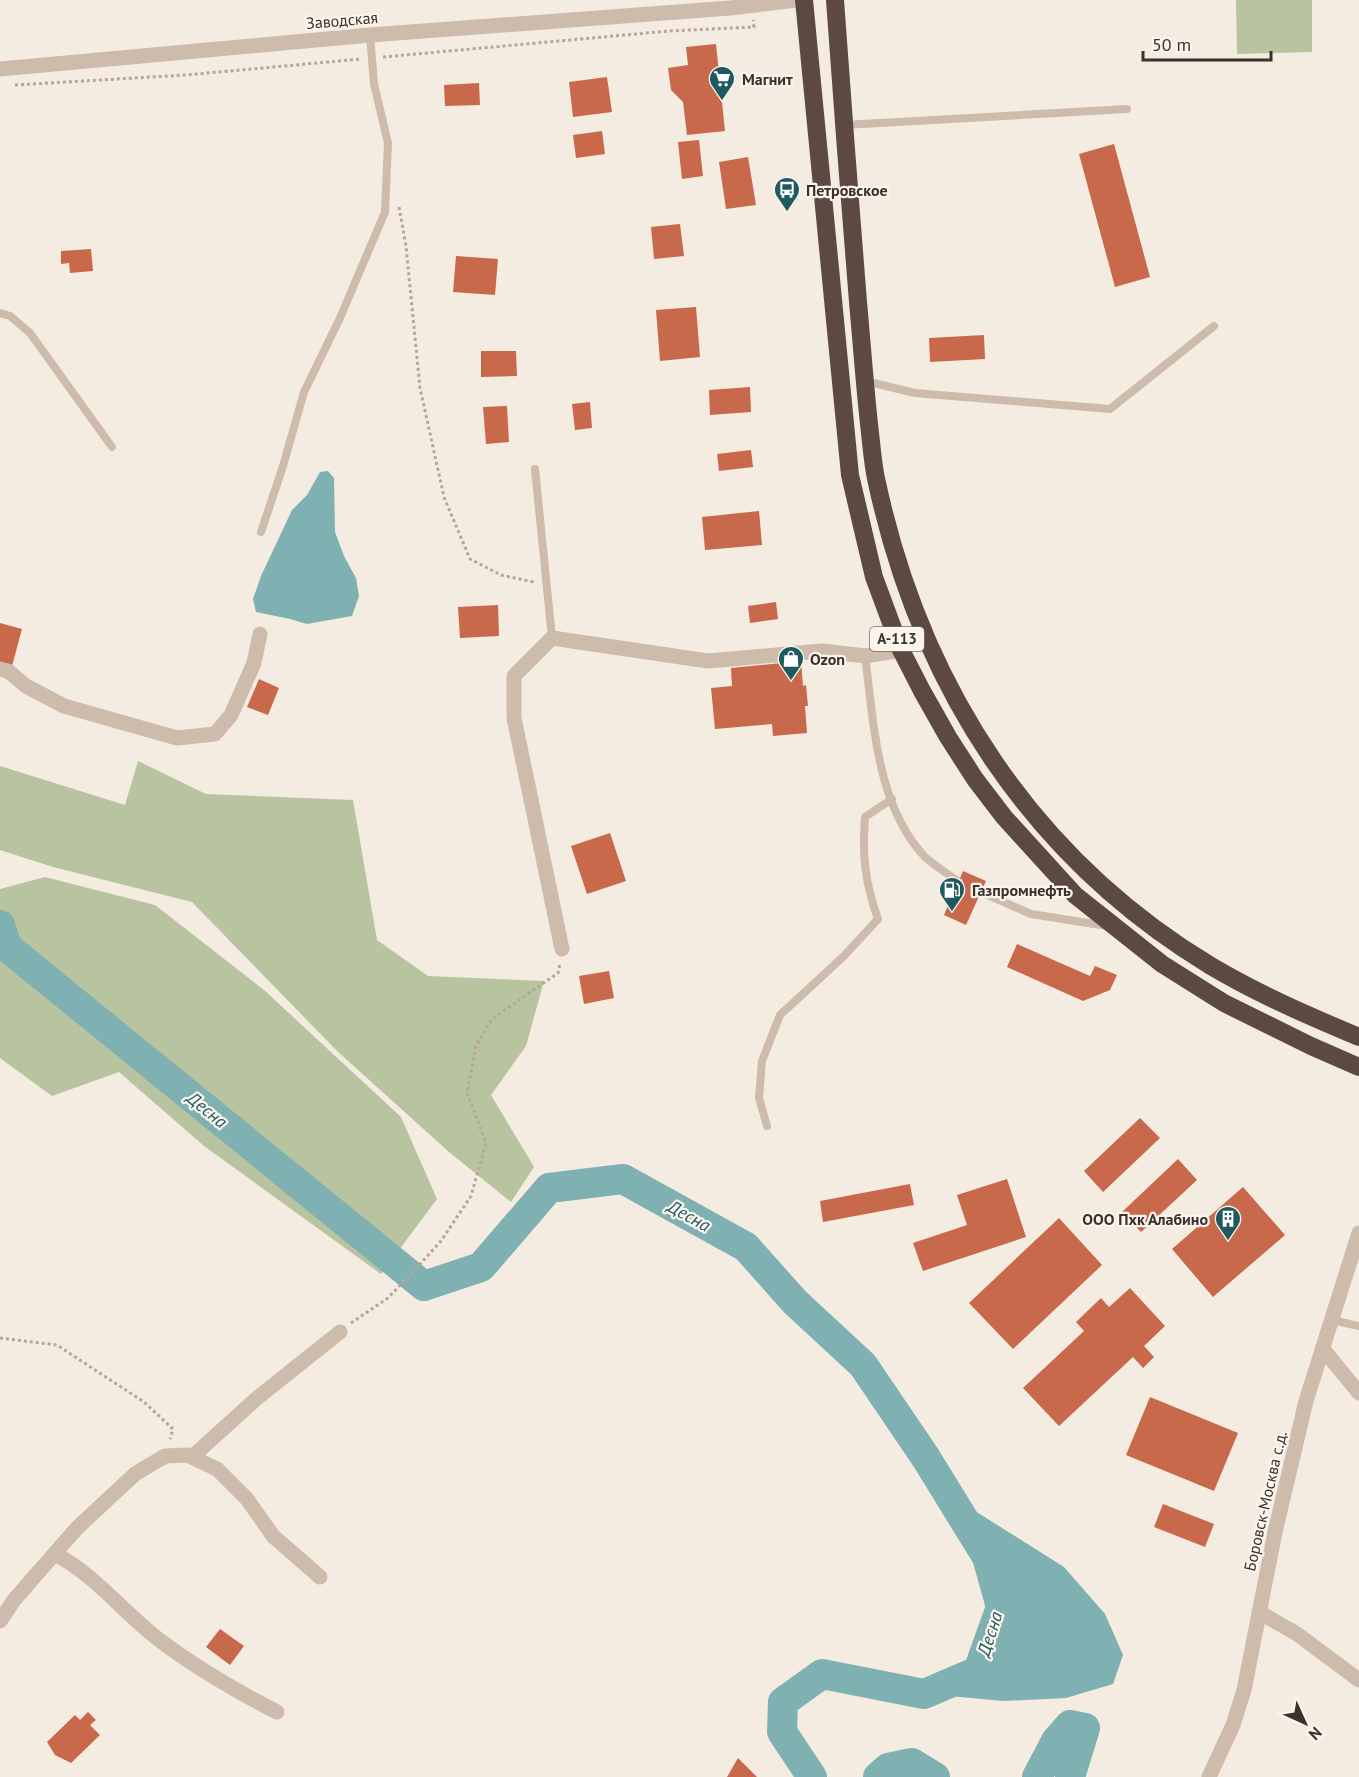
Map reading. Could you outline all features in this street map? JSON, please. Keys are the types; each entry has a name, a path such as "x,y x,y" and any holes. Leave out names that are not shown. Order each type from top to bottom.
{"highway":[{"name":"А-113","path":"804,0 850,476 874,577 902,650 948,737 975,779 1004,817 1076,895 1162,964 1224,1003 1359,1067"},
{"name":"А-113","path":"835,0 864,381 876,481 899,570 918,622 949,687 968,723 995,765 1026,806 1080,864 1153,926 1210,965 1251,988 1359,1037"}],"street":[{"name":"Заводская","path":"0,69 370,35 730,8 796,0"},
{"path":"0,669 8,671 26,686 64,706 177,738 214,734 231,715 254,663 260,633"},
{"path":"562,949 514,718 514,676 552,638 708,661 822,651 865,656 902,650"},
{"name":"Боровск-Москва с.д.","path":"1209,1777 1233,1725 1244,1690 1275,1532 1306,1401 1359,1233"},
{"path":"192,1458 256,1399 340,1332"},
{"path":"1323,1349 1359,1393"},
{"path":"0,1621 14,1600 77,1528 135,1474 165,1455 187,1455 216,1469 247,1499 273,1536 320,1577"},
{"path":"55,1554 73,1563 159,1639 238,1692 277,1712"},
{"path":"1259,1612 1297,1634 1359,1680"}],"lane":[{"path":"261,532 304,392 340,318 386,212 388,143 374,84 370,35"},
{"path":"844,125 1127,109"},
{"path":"0,313 10,316 30,333 112,447"},
{"path":"864,381 915,393 1110,409 1214,326"},
{"path":"535,469 552,638"},
{"path":"865,656 881,774 904,828 926,857 959,882"},
{"path":"767,1126 759,1098 762,1061 780,1015 844,956 878,919 868,890 862,847 865,817 892,799"},
{"path":"981,892 1031,914 1115,928"},
{"path":"1332,1320 1359,1326"}],"path":[{"path":"12,86 186,75 669,31 754,27"},
{"path":"398,200 406,246 420,388 444,497 470,558 501,575 533,582 548,603"},
{"path":"340,1332 348,1324 388,1298 441,1241 471,1196 486,1143 467,1094 476,1046 492,1018 558,973 562,949"},
{"path":"0,1338 57,1345 144,1402 172,1429 165,1455"}],"green space":[{"path":"1236,0 1312,0 1312,52 1237,54"},
{"path":"138,761 206,794 353,800 377,940 428,976 544,981 526,1046 491,1095 534,1167 511,1202 449,1152 337,1051 192,902 53,867 0,850 0,766 125,805"},
{"path":"45,877 155,905 264,990 401,1117 437,1199 381,1274 204,1146 119,1072 52,1096 0,1058 0,889"}],"water":[{"path":"328,471 334,478 335,532 356,578 359,596 352,616 307,624 256,612 253,599 261,576 292,510 307,495 320,472"},
{"path":"948,1494 1064,1567 1105,1614 1123,1655 1113,1684 1066,1698 1003,1701 918,1693 978,1671 1001,1607 987,1557"}],"building":[{"path":"716,44 725,131 687,135 683,102 671,90 668,68 688,65 686,47"},
{"path":"607,77 612,112 573,117 569,82"},
{"path":"479,83 480,105 445,106 444,85"},
{"path":"602,131 605,154 576,158 573,135"},
{"path":"699,140 703,176 682,179 678,142"},
{"path":"1114,144 1150,277 1115,287 1079,154"},
{"path":"748,157 756,205 726,209 719,162"},
{"path":"680,224 684,256 654,259 651,227"},
{"path":"91,249 93,271 70,273 69,263 61,264 61,251"},
{"path":"456,256 498,259 495,295 453,292"},
{"path":"696,307 700,357 660,361 656,310"},
{"path":"984,335 985,359 930,362 929,338"},
{"path":"481,351 516,351 517,376 481,377"},
{"path":"750,387 751,412 710,415 709,390"},
{"path":"590,402 592,428 575,430 572,404"},
{"path":"507,406 509,442 486,444 483,407"},
{"path":"751,450 753,467 719,471 717,454"},
{"path":"759,511 762,545 705,550 702,517"},
{"path":"776,602 778,619 750,623 748,606"},
{"path":"498,605 499,636 460,638 458,607"},
{"path":"0,623 22,629 12,666 0,663"},
{"path":"801,661 803,686 806,685 808,706 805,706 807,733 773,736 772,724 715,729 711,688 732,686 731,668"},
{"path":"259,679 279,688 268,715 247,707"},
{"path":"610,833 626,881 587,894 571,846"},
{"path":"963,871 986,881 966,925 944,915"},
{"path":"1017,944 1090,976 1095,966 1117,975 1110,990 1083,1001 1007,967"},
{"path":"609,971 614,998 584,1004 579,976"},
{"path":"1140,1118 1160,1138 1103,1192 1084,1171"},
{"path":"1178,1159 1197,1180 1141,1232 1122,1212"},
{"path":"1007,1179 1026,1237 923,1271 913,1243 967,1225 957,1195"},
{"path":"910,1184 914,1205 823,1222 820,1201"},
{"name":"ООО Пхк Алабино","path":"1243,1187 1285,1235 1213,1297 1172,1249"},
{"path":"1059,1218 1102,1265 1013,1349 969,1303"},
{"path":"1130,1288 1165,1326 1144,1346 1154,1357 1143,1368 1133,1357 1059,1426 1023,1388 1084,1331 1076,1322 1101,1298 1109,1307"},
{"path":"1150,1397 1238,1433 1214,1491 1126,1455"},
{"path":"1163,1504 1214,1524 1205,1547 1154,1527"},
{"path":"220,1629 244,1646 230,1665 206,1647"},
{"path":"88,1712 96,1720 90,1725 100,1735 71,1763 55,1755 47,1742 75,1715 80,1720"},
{"path":"738,1758 757,1777 727,1777"}],"waterway":[{"name":"Десна","path":"0,925 7,947 424,1286 481,1267 549,1188 623,1179 746,1247 795,1302 863,1365 926,1458 987,1557 1001,1607 978,1671 924,1694 822,1674 783,1702 782,1732 812,1777"},
{"name":"Десна","path":"1037,1777 1056,1741 1070,1725 1085,1728 1070,1777"},
{"name":"Десна","path":"878,1777 888,1768 912,1763 935,1777"}],"place":[{"name":"Магнит","path":"722,102"},
{"name":"Петровское","path":"787,213"},
{"name":"Ozon","path":"791,682"},
{"name":"Газпромнефть","path":"952,913"},
{"name":"ООО Пхк Алабино","path":"1228,1242"}]}
